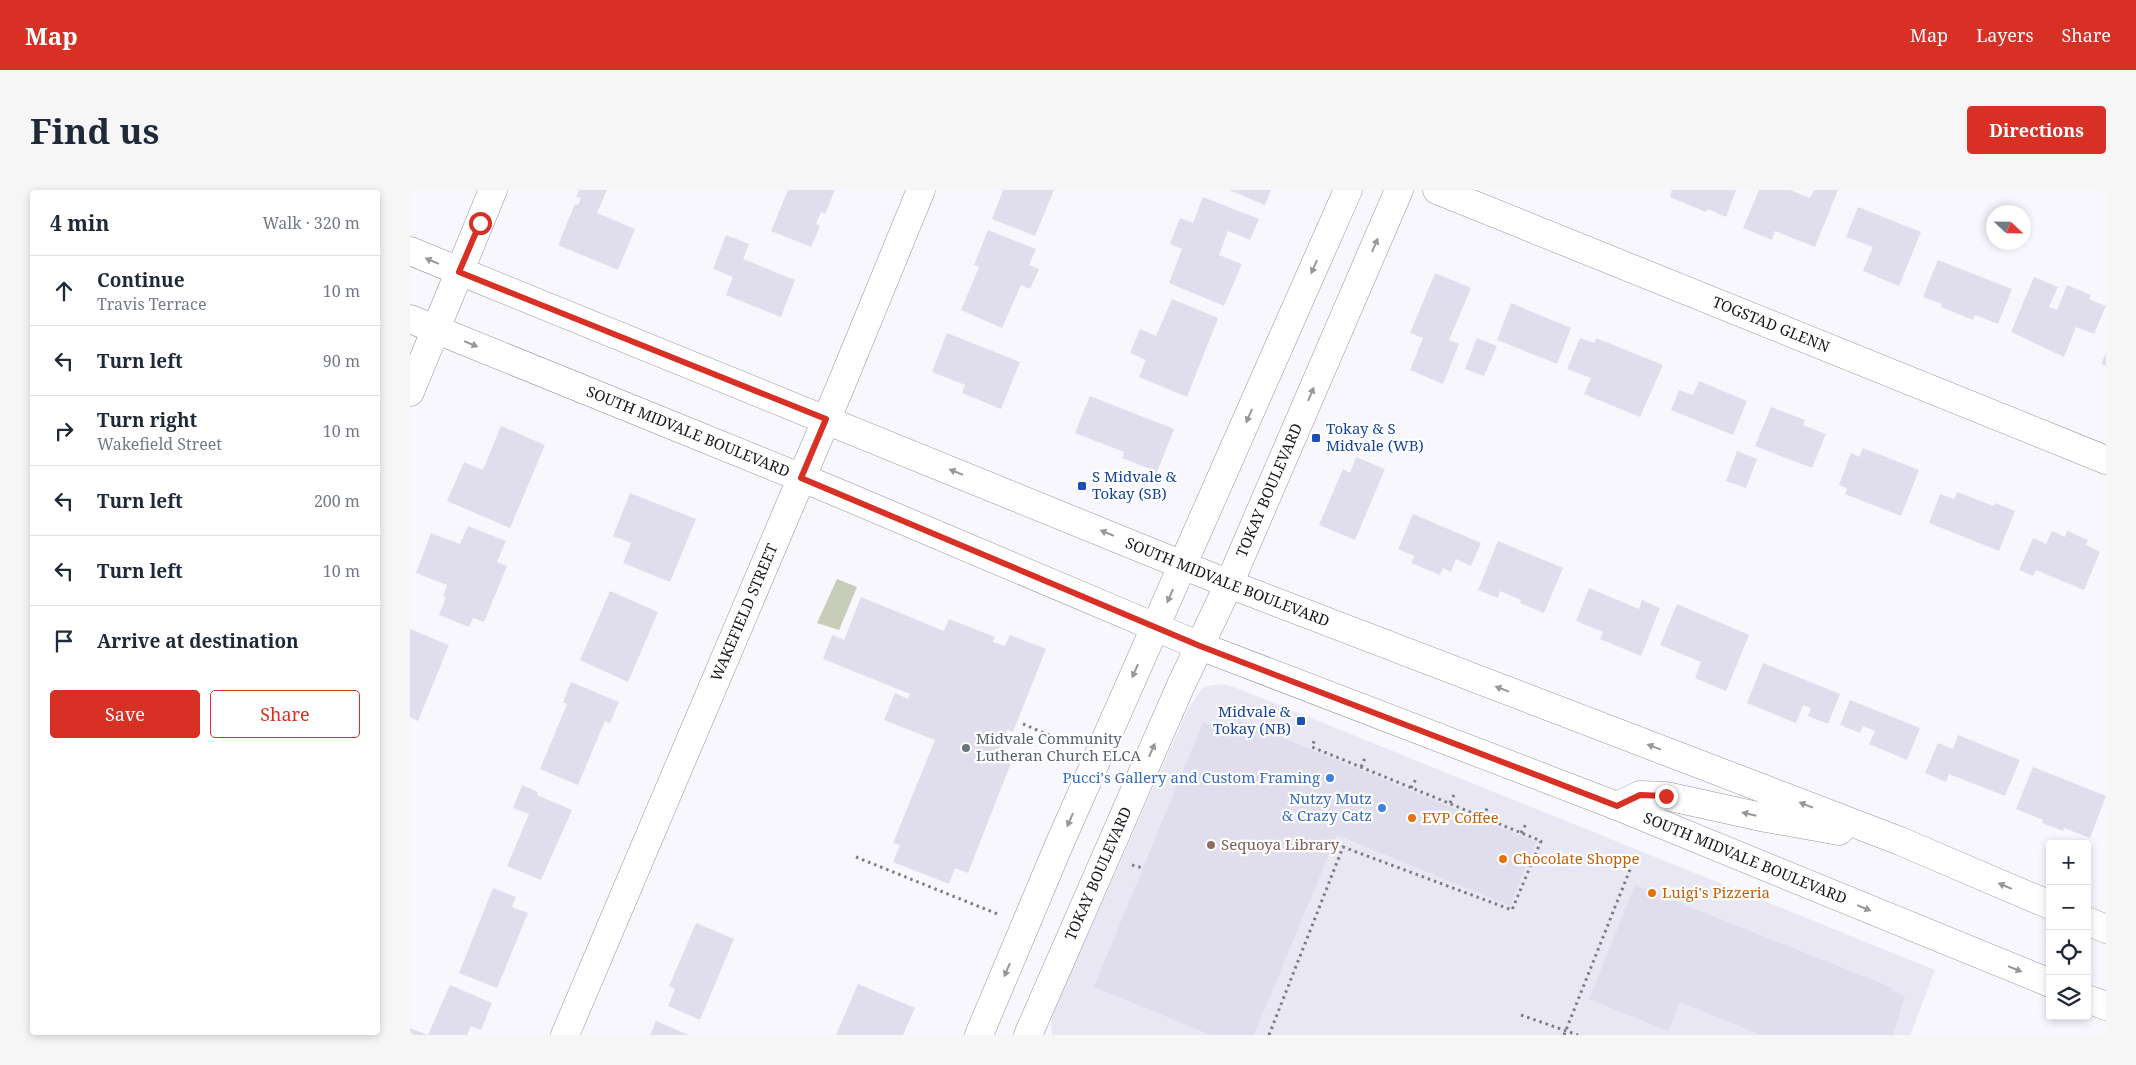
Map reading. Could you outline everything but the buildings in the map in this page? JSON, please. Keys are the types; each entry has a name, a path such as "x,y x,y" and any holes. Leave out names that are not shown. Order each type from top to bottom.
{"main road":[{"path":"410,392 493,190"},
{"name":"WAKEFIELD STREET","path":"565,1035 921,190"},
{"path":"979,1035 1059,845 1348,190"},
{"name":"TOKAY BOULEVARD","path":"1028,1035 1181,685 1229,584 1399,190"},
{"name":"TOGSTAD GLENN","path":"1437,190 2106,460"},
{"name":"SOUTH MIDVALE BOULEVARD","path":"410,251 1229,584 1900,841 2046,903"},
{"name":"SOUTH MIDVALE BOULEVARD","path":"410,319 801,478 1200,646 1617,806 2046,982"},
{"path":"1617,806 1640,795 1666,796 1766,818 1900,841"},
{"path":"2091,923 2106,929"},
{"path":"2091,1000 2106,1006"}],"path":[{"path":"1024,724 1073,745"},
{"path":"1268,1035 1343,847 1512,910 1541,841 1312,747 1315,738"},
{"path":"1361,767 1365,758"},
{"path":"1411,788 1416,779"},
{"path":"1450,803 1454,795"},
{"path":"1484,817 1487,808"},
{"path":"1522,833 1526,824"},
{"path":"856,857 1000,915"},
{"path":"1564,1035 1631,867"},
{"path":"1520,1015 1578,1035"}],"shaded area":[{"path":"1221,684 1234,687 1935,970 1910,1035 1052,1035 1051,1022 1053,1013 1188,709 1203,687"}],"green space":[{"path":"837,579 857,587 839,630 817,623"}],"place":[{"name":"Tokay & S Midvale (WB)","path":"1316,438"},
{"name":"S Midvale & Tokay (SB)","path":"1082,486"},
{"name":"Midvale & Tokay (NB)","path":"1301,721"},
{"name":"Midvale Community Lutheran Church ELCA","path":"966,748"},
{"name":"Pucci's Gallery and Custom Framing","path":"1330,778"},
{"name":"Nutzy Mutz & Crazy Catz","path":"1382,808"},
{"name":"EVP Coffee","path":"1412,818"},
{"name":"Sequoya Library","path":"1211,845"},
{"name":"Chocolate Shoppe","path":"1503,859"},
{"name":"Luigi's Pizzeria","path":"1652,893"}],"route":[{"path":"480,223 459,272 826,419 801,478 1200,646 1617,806 1640,795 1666,796"}]}
